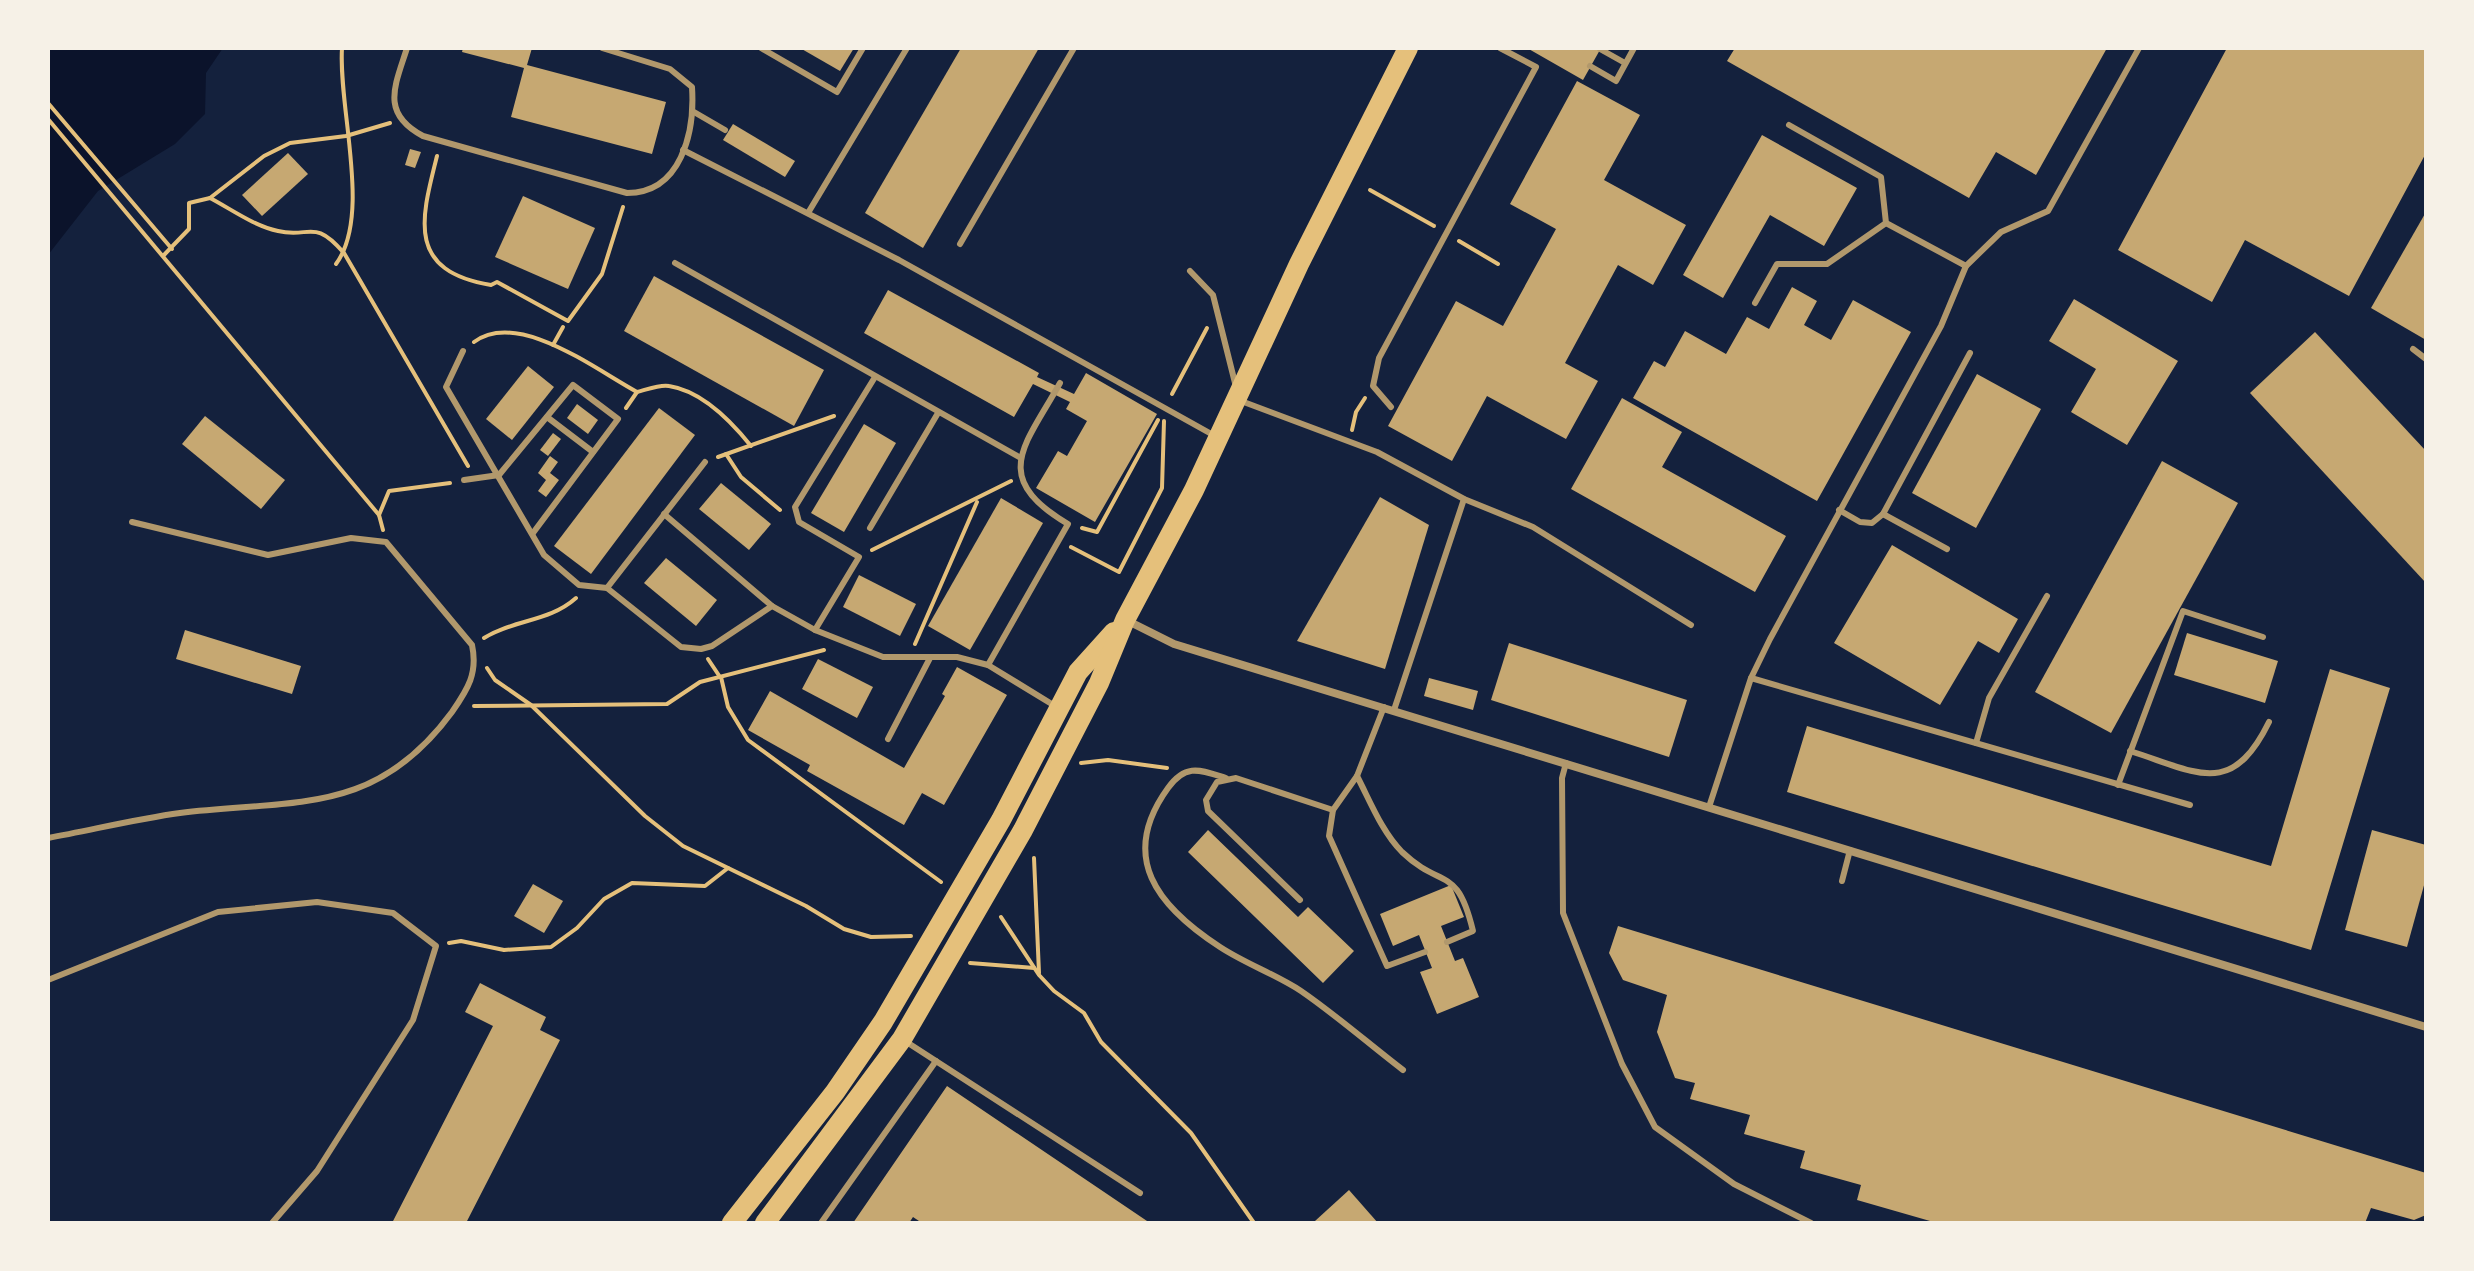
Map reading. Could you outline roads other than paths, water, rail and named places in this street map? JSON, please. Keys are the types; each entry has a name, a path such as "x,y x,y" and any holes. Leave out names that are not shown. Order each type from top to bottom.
{"main road":[{"path":"765,1223 902,1039 1023,830 1099,683 1125,620 1220,438 1299,264 1408,48"},
{"path":"732,1223 835,1092 883,1022 1001,820 1078,672 1125,620"}],"street":[{"path":"1125,620 1174,644 2426,1027"}],"lane":[{"path":"407,48 393,93 399,119 409,129 441,142 627,193 646,193 663,184 675,170 694,112 692,87 670,69 602,48"},
{"path":"761,48 837,92 863,48"},
{"path":"808,213 907,48"},
{"path":"960,244 1074,48"},
{"path":"1391,407 1373,386 1379,358 1536,67 1500,48"},
{"path":"1590,66 1616,81 1634,48"},
{"path":"1709,807 1751,678 1941,326 1966,266 2001,232 2048,211 2139,48"},
{"path":"1600,49 1625,63"},
{"path":"694,112 725,130"},
{"path":"1789,125 1881,177 1886,223"},
{"path":"683,150 899,260 1220,438"},
{"path":"1886,223 1966,266"},
{"path":"1755,303 1777,264 1827,264 1886,223"},
{"path":"675,263 1019,457"},
{"path":"1190,271 1213,295 1238,399 1276,417 1350,441 1464,499 1533,527 1691,625"},
{"path":"2413,349 2426,359"},
{"path":"463,351 446,387 544,555 579,585 607,588 681,647 701,649 712,646 772,606"},
{"path":"1839,510 1860,522 1872,523 1883,514 1970,353"},
{"path":"815,630 859,557 799,522 795,507 801,492 875,377"},
{"path":"988,665 1068,524 1041,508 1023,487 1019,457 1060,383"},
{"path":"464,480 499,475 573,385 618,419 533,533"},
{"path":"870,528 938,413"},
{"path":"547,417 593,452"},
{"path":"607,588 705,462"},
{"path":"1394,710 1464,499"},
{"path":"664,514 772,606 815,630 883,657 957,657 988,665 1058,707"},
{"path":"1883,514 1947,549"},
{"path":"48,838 179,813 270,807 351,793 408,760 429,742 472,680 476,664 472,645 386,542 351,538 268,555 132,522"},
{"path":"1976,743 1989,698 2047,596"},
{"path":"2118,785 2183,611 2263,637"},
{"path":"888,739 930,658"},
{"path":"1751,678 2190,805"},
{"path":"1384,707 1357,776 1328,822 1332,847 1387,966 1425,952"},
{"path":"2130,751 2204,774 2233,769 2254,751 2269,722"},
{"path":"1566,763 1562,778 1563,913 1622,1064 1655,1127 1734,1184 1811,1223"},
{"path":"1333,810 1193,768 1181,771 1153,809 1143,834 1149,877 1166,899 1210,939 1302,992 1403,1070"},
{"path":"1357,776 1387,833 1402,852 1458,886 1473,931 1447,942"},
{"path":"1226,778 1210,790 1206,800 1208,811 1300,900"},
{"path":"1842,881 1850,850"},
{"path":"48,980 218,912 317,902 393,913 436,946 413,1020 317,1171 272,1223"},
{"path":"902,1039 1140,1193"},
{"path":"821,1223 936,1061"}],"water":[{"path":"48,48 223,48 206,73 205,114 175,144 98,191 48,255"}]}
